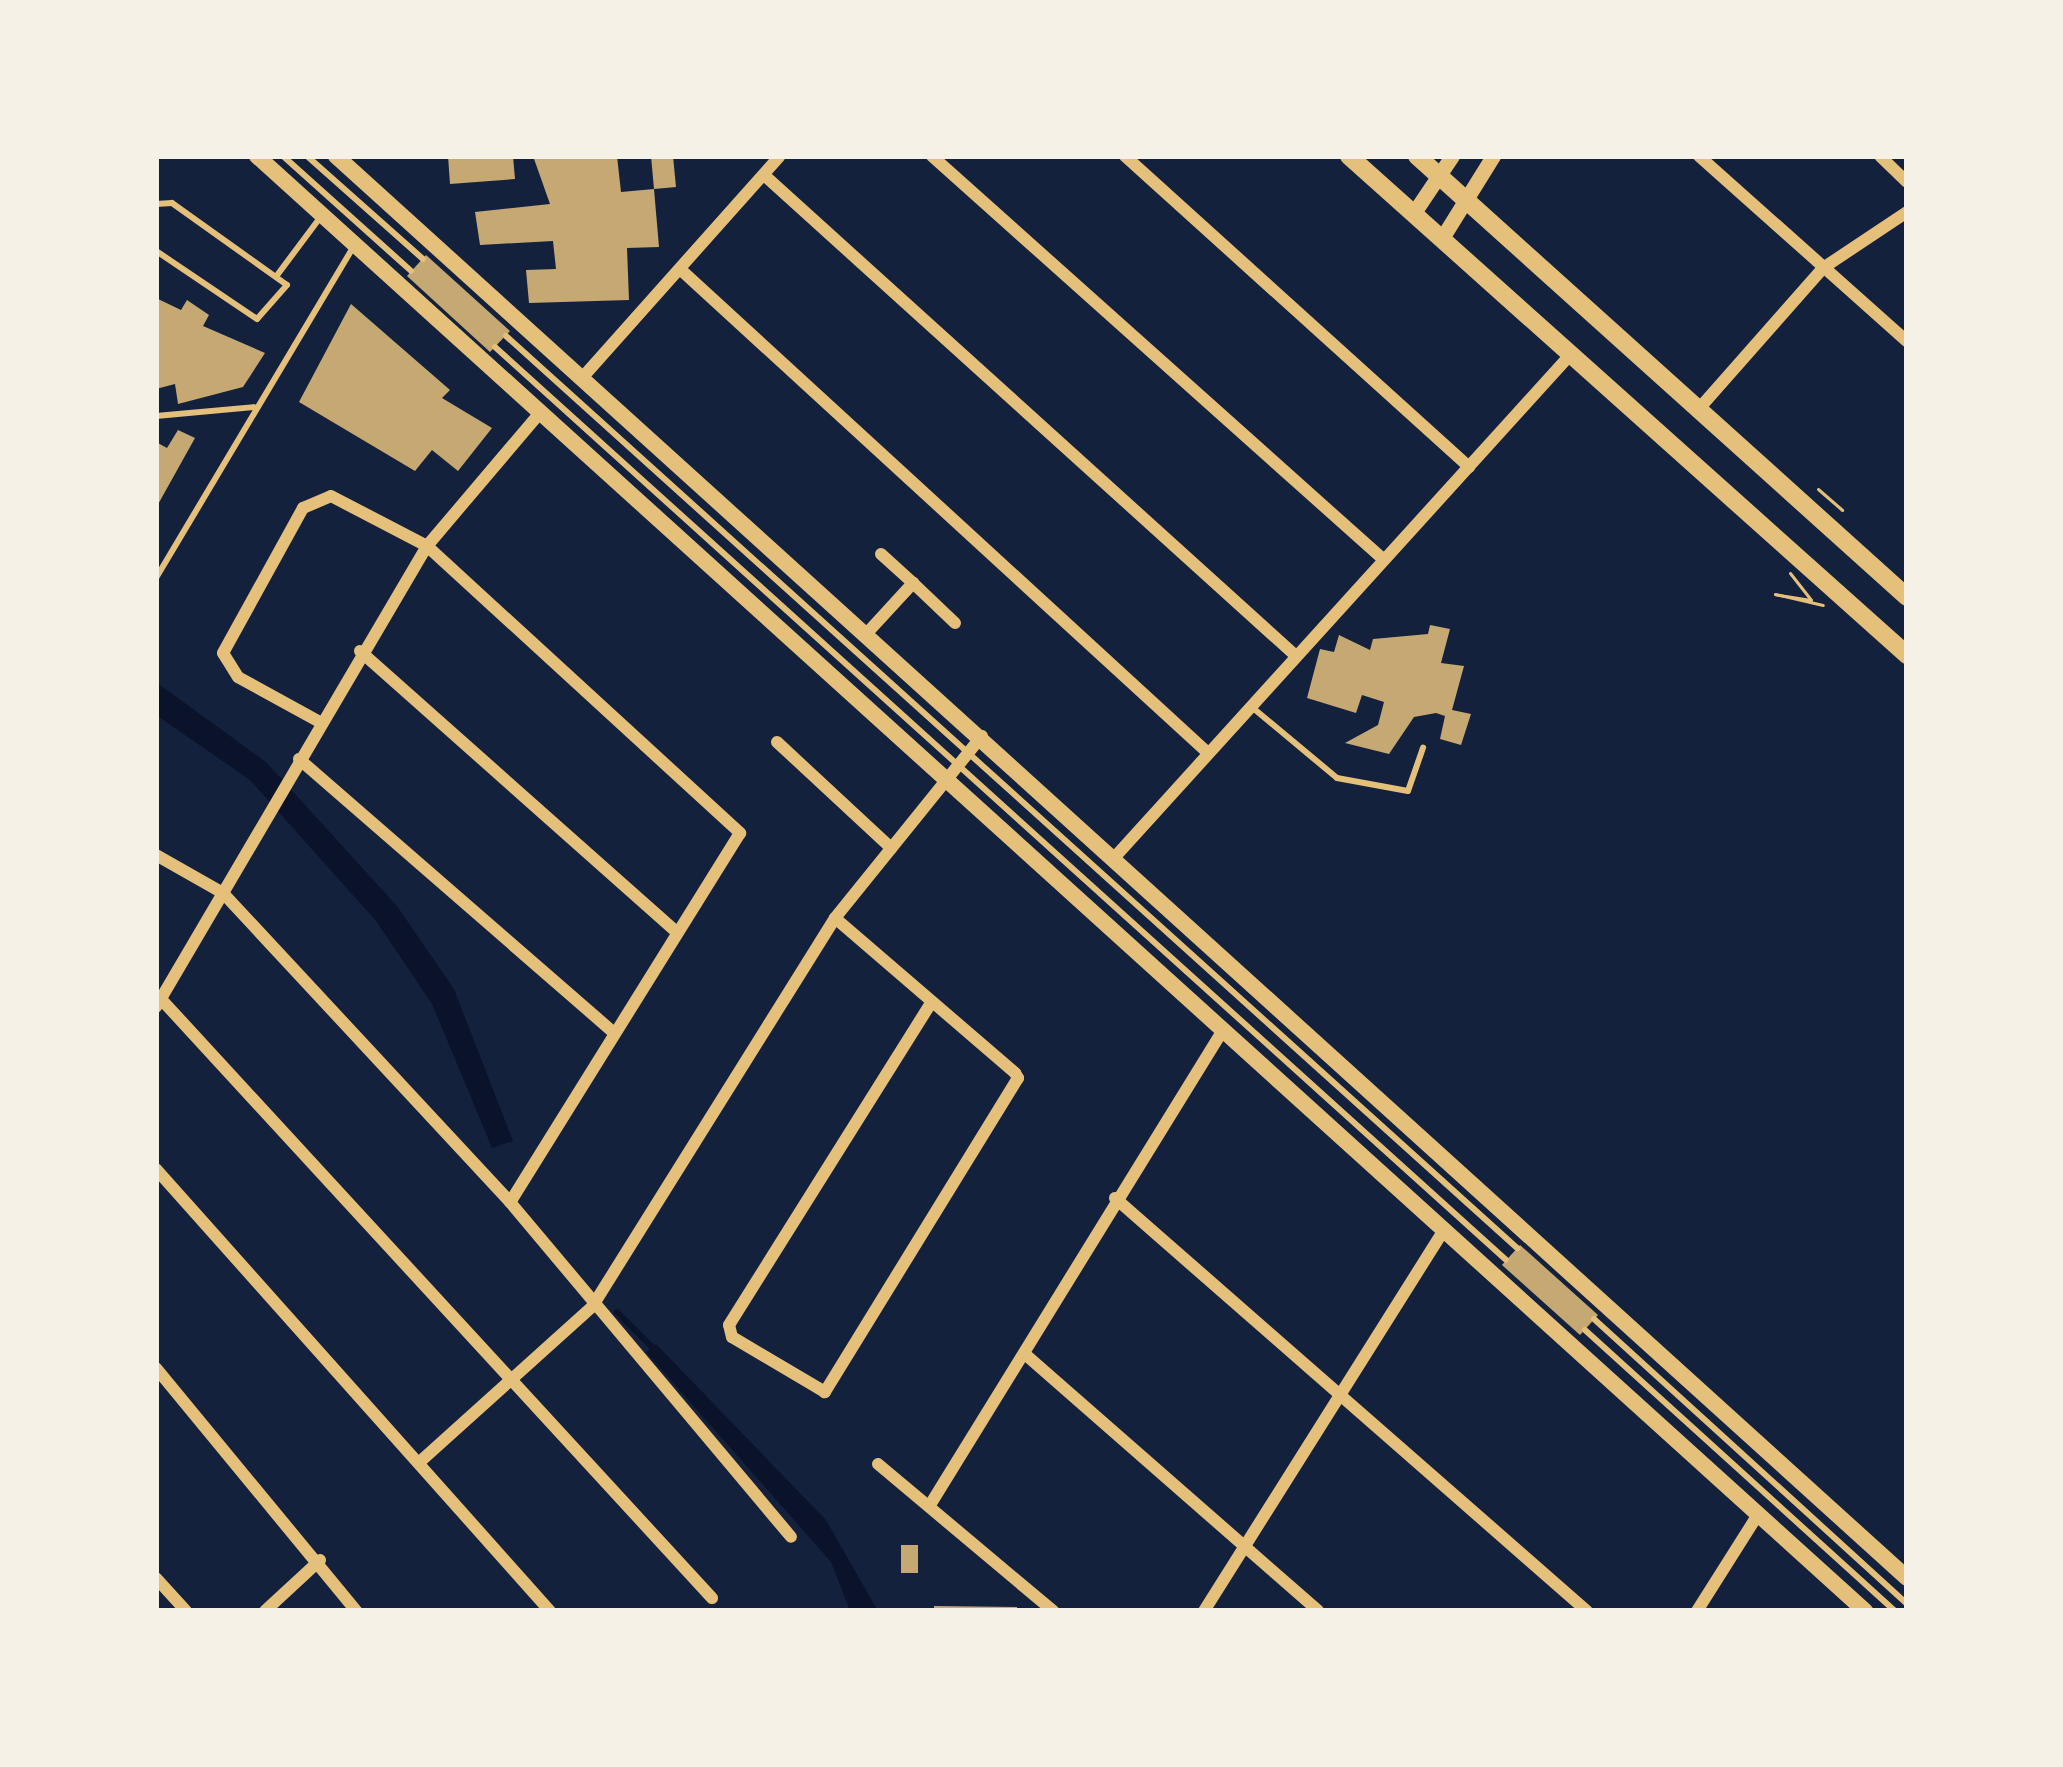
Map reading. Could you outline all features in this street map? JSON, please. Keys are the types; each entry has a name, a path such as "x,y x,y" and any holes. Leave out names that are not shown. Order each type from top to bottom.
{"main road":[{"path":"256,156 943,783 1865,1611"},
{"path":"336,156 868,632 1907,1578"},
{"path":"1349,156 1907,655"},
{"path":"1417,156 1906,595"}],"street":[{"path":"583,378 780,156"},
{"path":"932,156 1384,560"},
{"path":"1125,156 1469,467"},
{"path":"1414,214 1452,156"},
{"path":"1442,238 1468,205 1492,156"},
{"path":"1699,156 1907,341"},
{"path":"1880,156 1907,182"},
{"path":"764,175 1296,656"},
{"path":"1697,411 1823,268 1907,212"},
{"path":"680,269 1207,752"},
{"path":"1114,858 1571,355"},
{"path":"539,414 427,546 318,721 158,1003 712,1598"},
{"path":"318,721 238,677 224,653 321,496 427,546 740,833 510,1202"},
{"path":"881,554 955,623"},
{"path":"868,632 913,583"},
{"path":"360,651 675,931"},
{"path":"423,1459 592,1307 835,918 982,736"},
{"path":"776,742 891,848"},
{"path":"298,760 614,1032"},
{"path":"156,855 223,893 510,1202 592,1307 791,1537"},
{"path":"835,918 932,1002 1018,1078 831,1393 729,1334 932,1002"},
{"path":"931,1505 1026,1355 1115,1198 1223,1030"},
{"path":"156,1169 423,1459 550,1611"},
{"path":"1115,1198 1587,1611"},
{"path":"1204,1611 1343,1398 1443,1231"},
{"path":"1026,1355 1318,1611"},
{"path":"156,1368 320,1560 356,1611"},
{"path":"878,1464 1053,1611"},
{"path":"1697,1611 1757,1516"},
{"path":"265,1611 320,1560"},
{"path":"156,1578 186,1611"}],"lane":[{"path":"283,156 412,271"},
{"path":"307,156 422,259"},
{"path":"156,204 172,203 278,274 287,285 257,319 156,251"},
{"path":"278,274 322,216"},
{"path":"156,578 355,244"},
{"path":"506,336 1506,1260"},
{"path":"495,347 1517,1248"},
{"path":"156,416 256,407"},
{"path":"1251,706 1337,778 1408,791 1424,748"},
{"path":"1594,1319 1907,1604"},
{"path":"1585,1330 1895,1611"}],"path":[{"path":"1829,526 1844,508"},
{"path":"1799,562 1785,579 1811,600 1775,594 1862,614"}],"water":[{"path":"156,682 266,762 397,906 454,989 513,1141 492,1148 432,1004 376,921 250,780 156,715"},
{"path":"656,1344 826,1520 878,1611 850,1611 831,1562 646,1352"}],"building":[{"path":"448,156 513,156 515,179 450,184"},
{"path":"533,156 617,156 621,192 654,189 659,247 627,248 629,300 529,303 526,270 556,269 553,241 480,245 475,212 550,204"},
{"path":"651,156 673,156 676,187 654,189"},
{"path":"426,255 510,331 490,352 407,276"},
{"path":"156,298 181,310 187,300 209,315 203,326 265,353 243,387 178,404 175,384 156,389"},
{"path":"351,304 450,390 442,398 492,428 458,471 432,450 415,471 299,402"},
{"path":"178,430 195,438 156,508 156,442 167,448"},
{"path":"1430,625 1450,629 1441,663 1464,666 1452,710 1471,714 1461,745 1440,739 1445,716 1436,713 1414,717 1389,754 1345,743 1378,725 1384,702 1362,695 1356,713 1307,698 1320,649 1334,652 1339,635 1370,650 1373,639 1428,634"},
{"path":"1520,1245 1598,1315 1580,1335 1502,1265"},
{"path":"901,1545 918,1545 918,1573 901,1573"},
{"path":"934,1606 1017,1607 1017,1611 934,1611"}],"waterway":[{"path":"617,1312 656,1351"}]}
